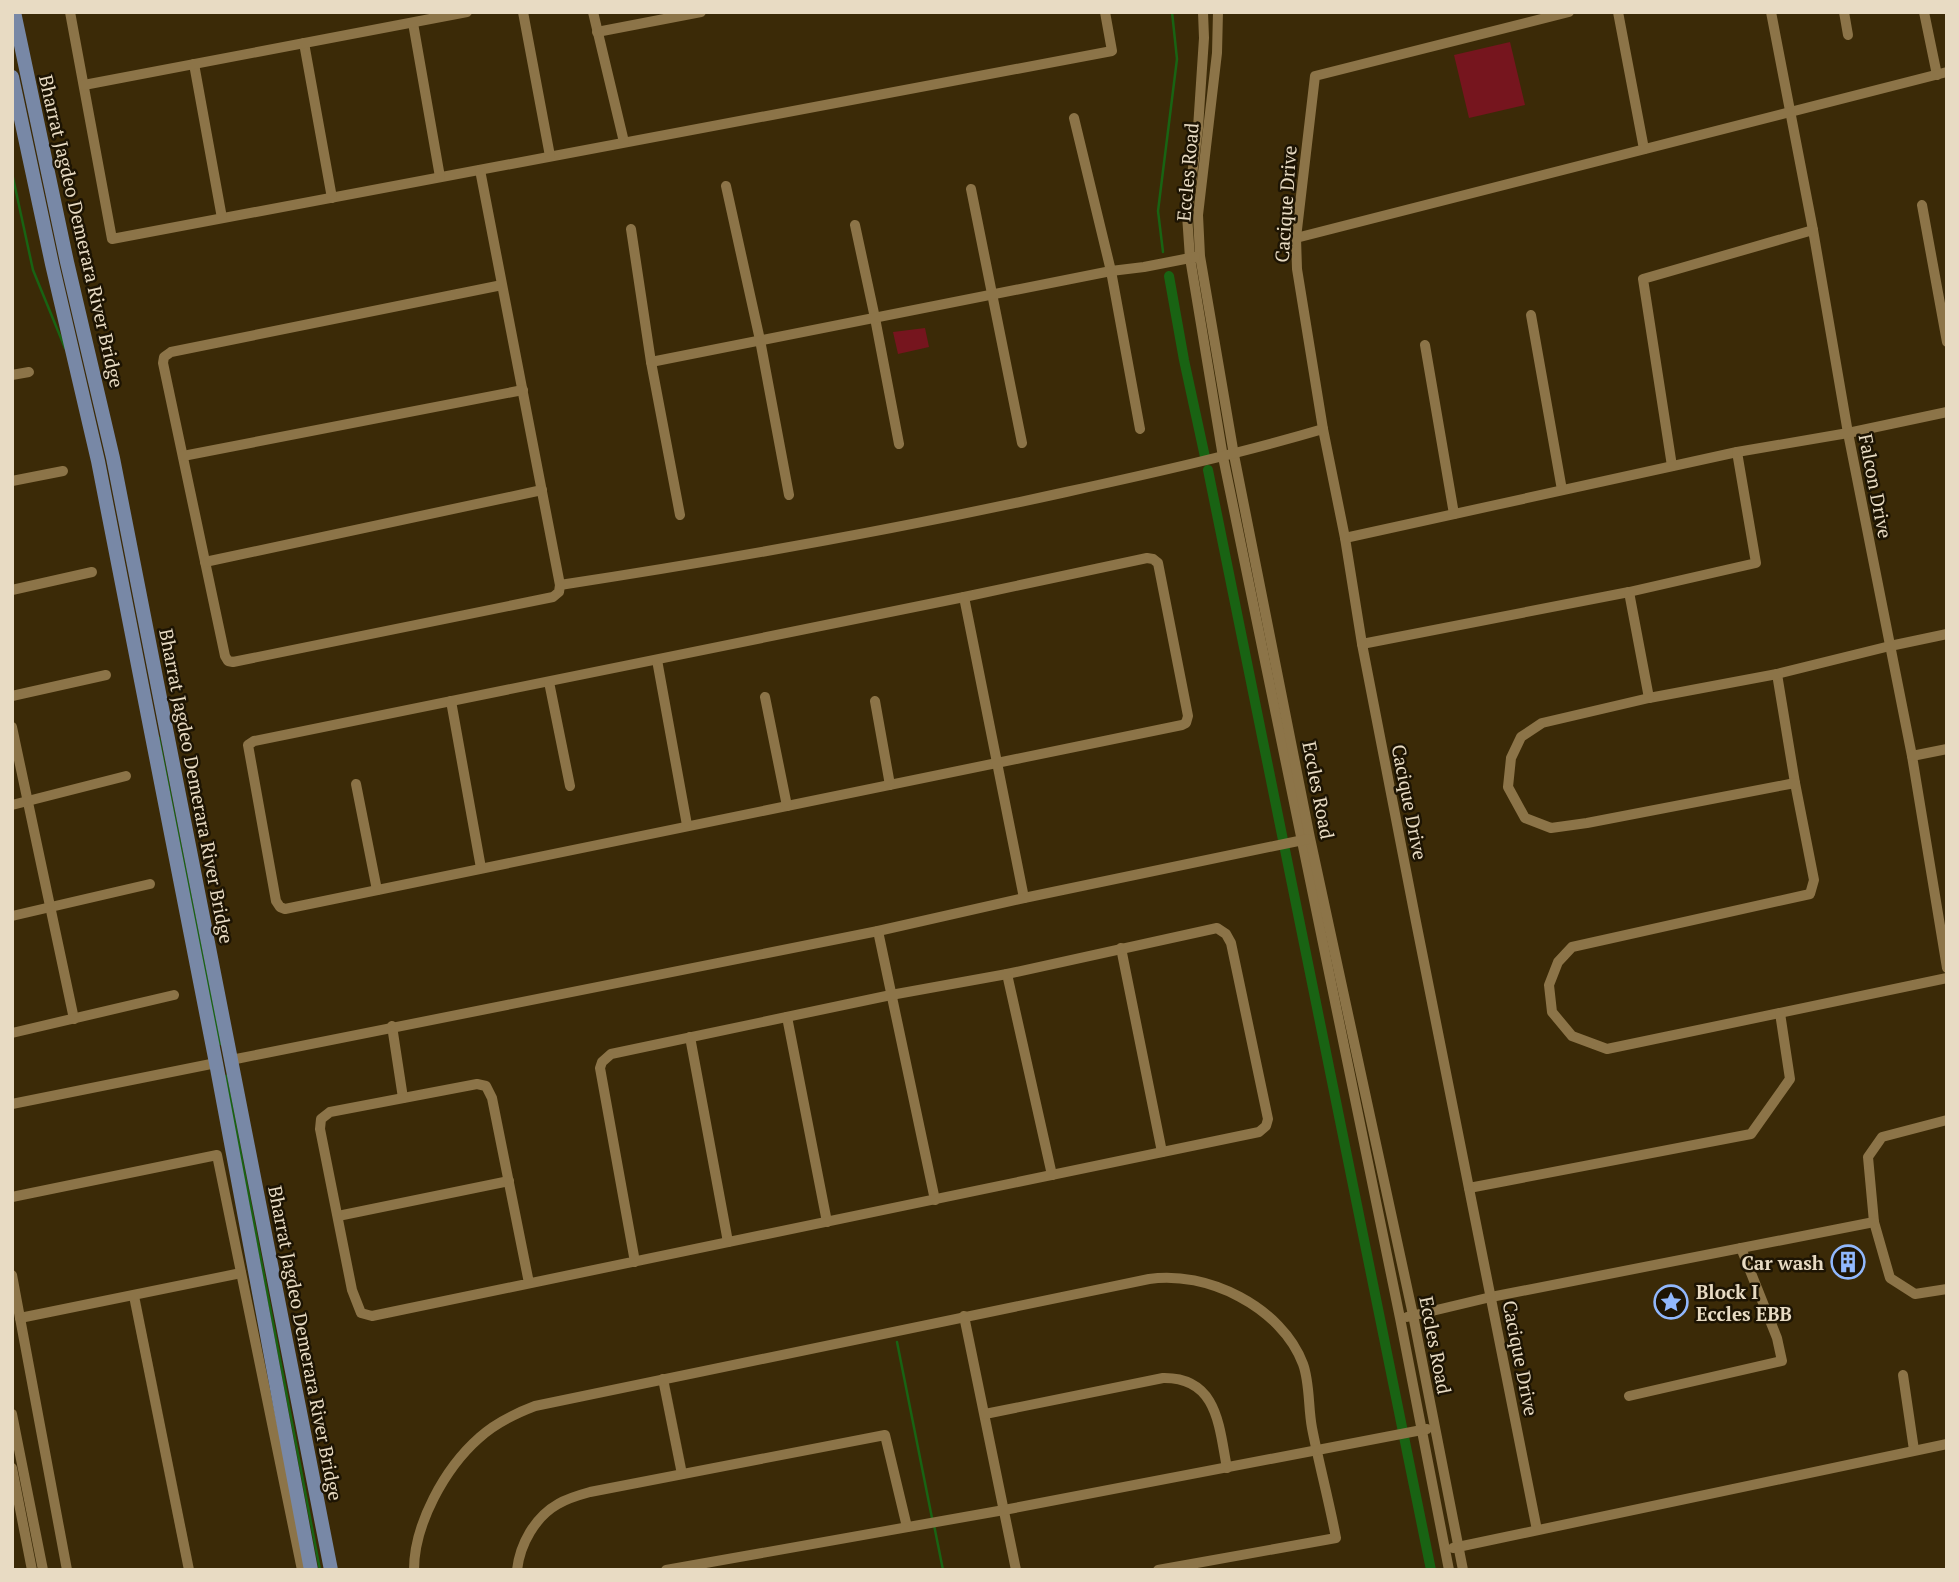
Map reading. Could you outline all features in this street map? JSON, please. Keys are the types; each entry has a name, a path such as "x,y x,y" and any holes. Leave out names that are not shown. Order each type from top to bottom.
{"main road":[{"name":"Bharrat Jagdeo Demerara River Bridge","path":"14,12 67,262 113,458 331,1570"},
{"name":"Bharrat Jagdeo Demerara River Bridge","path":"12,77 92,436 209,1064 311,1570"}],"street":[{"path":"70,12 112,239 1112,51 1105,12"},
{"path":"84,85 467,12"},
{"path":"523,12 550,156"},
{"path":"593,12 624,142"},
{"path":"597,32 701,12"},
{"name":"Eccles Road","path":"1202,12 1204,38 1198,128 1187,215 1229,456 1449,1570"},
{"name":"Eccles Road","path":"1195,257 1217,53 1218,12"},
{"name":"Cacique Drive","path":"1537,1530 1362,644 1345,538 1323,429 1297,269 1296,238 1315,76 1569,12"},
{"path":"1618,12 1644,149"},
{"name":"Falcon Drive","path":"1771,12 1848,433 1912,756 1947,968"},
{"path":"1844,12 1848,35"},
{"path":"1296,238 1942,73 1924,12"},
{"path":"413,23 440,177"},
{"path":"304,43 332,198"},
{"path":"194,64 222,218"},
{"path":"1074,118 1111,271 1140,429"},
{"path":"480,170 560,585 559,592 553,597 228,661 164,358 171,352 502,285"},
{"path":"726,186 760,340 789,495"},
{"path":"971,189 1022,443"},
{"path":"1922,205 1947,342"},
{"path":"855,225 899,444"},
{"path":"631,229 651,362 680,515"},
{"path":"1672,466 1643,279 1813,230"},
{"path":"651,362 1111,271 1195,257"},
{"path":"1531,315 1562,490"},
{"path":"1425,345 1454,514"},
{"path":"12,375 29,372"},
{"path":"183,456 523,390"},
{"path":"1345,538 1737,452 1848,433 1947,412"},
{"path":"560,585 773,550 988,509 1229,456 1323,429"},
{"path":"1362,644 1629,592 1756,563 1737,452"},
{"path":"12,481 63,471"},
{"path":"205,562 542,490"},
{"path":"1147,558 1153,559 1158,563 1161,576 1188,716 1185,723 1182,726 285,909 276,901 248,745 254,741 964,597 1147,558"},
{"path":"12,590 92,572"},
{"path":"1629,592 1649,698"},
{"path":"964,597 1024,898"},
{"path":"1795,783 1551,828 1525,818 1508,788 1511,758 1521,737 1542,723 1649,698 1777,674 1947,634"},
{"path":"657,660 687,825"},
{"path":"1777,674 1815,880 1810,894 1572,947 1558,962 1549,985 1552,1012 1572,1036 1606,1049 1947,978"},
{"path":"12,696 107,675"},
{"path":"549,682 570,786"},
{"path":"765,698 788,806"},
{"path":"451,701 481,868"},
{"path":"875,701 890,785"},
{"path":"12,727 75,1019"},
{"path":"1912,756 1947,750"},
{"path":"12,806 126,776"},
{"path":"356,784 377,890"},
{"path":"231,1059 878,931 1306,840"},
{"name":"Eccles Road","path":"1306,840 1413,1315 1463,1570"},
{"path":"12,916 150,884"},
{"path":"529,1283 492,1098 486,1086 477,1084 330,1112 321,1119 320,1129 352,1290 361,1313 372,1316 529,1283 635,1262 935,1200 1259,1132 1266,1126 1268,1119 1231,943 1226,934 1217,928 611,1054 602,1062 600,1068 635,1262"},
{"path":"878,931 935,1200"},
{"path":"1121,948 1162,1152"},
{"path":"1006,974 1052,1175"},
{"path":"12,1033 174,995"},
{"path":"1469,1188 1751,1134 1790,1079 1780,1013"},
{"path":"787,1017 827,1222"},
{"path":"391,1026 403,1098"},
{"path":"690,1037 728,1242"},
{"path":"12,1104 209,1064"},
{"path":"1947,1120 1881,1137 1868,1157 1874,1222 1890,1278 1915,1294 1947,1289"},
{"path":"12,1197 216,1154 302,1570"},
{"path":"338,1216 509,1181"},
{"path":"1400,1318 1491,1297 1874,1222"},
{"path":"1629,1396 1782,1361 1777,1338 1741,1248"},
{"path":"20,1318 241,1273"},
{"path":"12,1275 67,1570"},
{"path":"414,1570 414,1552 419,1533 456,1462 479,1438 500,1422 535,1406 1162,1276 1179,1277 1231,1292 1261,1310 1281,1330 1297,1353 1304,1365 1312,1429 1336,1538 1158,1570"},
{"path":"134,1296 189,1570"},
{"path":"964,1316 1016,1570"},
{"path":"1903,1375 1914,1450"},
{"path":"985,1414 1163,1378 1184,1380 1196,1386 1213,1405 1227,1468"},
{"path":"663,1379 682,1474"},
{"path":"12,1414 43,1570"},
{"path":"666,1570 1004,1510 1433,1427"},
{"path":"517,1570 528,1534 537,1521 556,1504 590,1492 885,1435 907,1527"},
{"path":"1445,1550 1947,1444"},
{"path":"12,1468 18,1529 32,1570"}],"shaded area":[{"path":"1510,42 1525,105 1469,118 1454,55"},
{"path":"925,328 929,347 898,354 893,332"}],"waterway":[{"path":"1163,252 1158,211 1177,59 1172,12"},
{"path":"12,173 33,270 65,348"},
{"path":"1169,276 1205,457"},
{"path":"1208,470 1431,1570"},
{"path":"159,738 220,1044"},
{"path":"226,1076 320,1570"},
{"path":"897,1342 932,1518"},
{"path":"934,1525 943,1570"}],"place":[{"name":"Car wash","path":"1848,1262"},
{"name":"Block I Eccles EBB","path":"1671,1302"}]}
